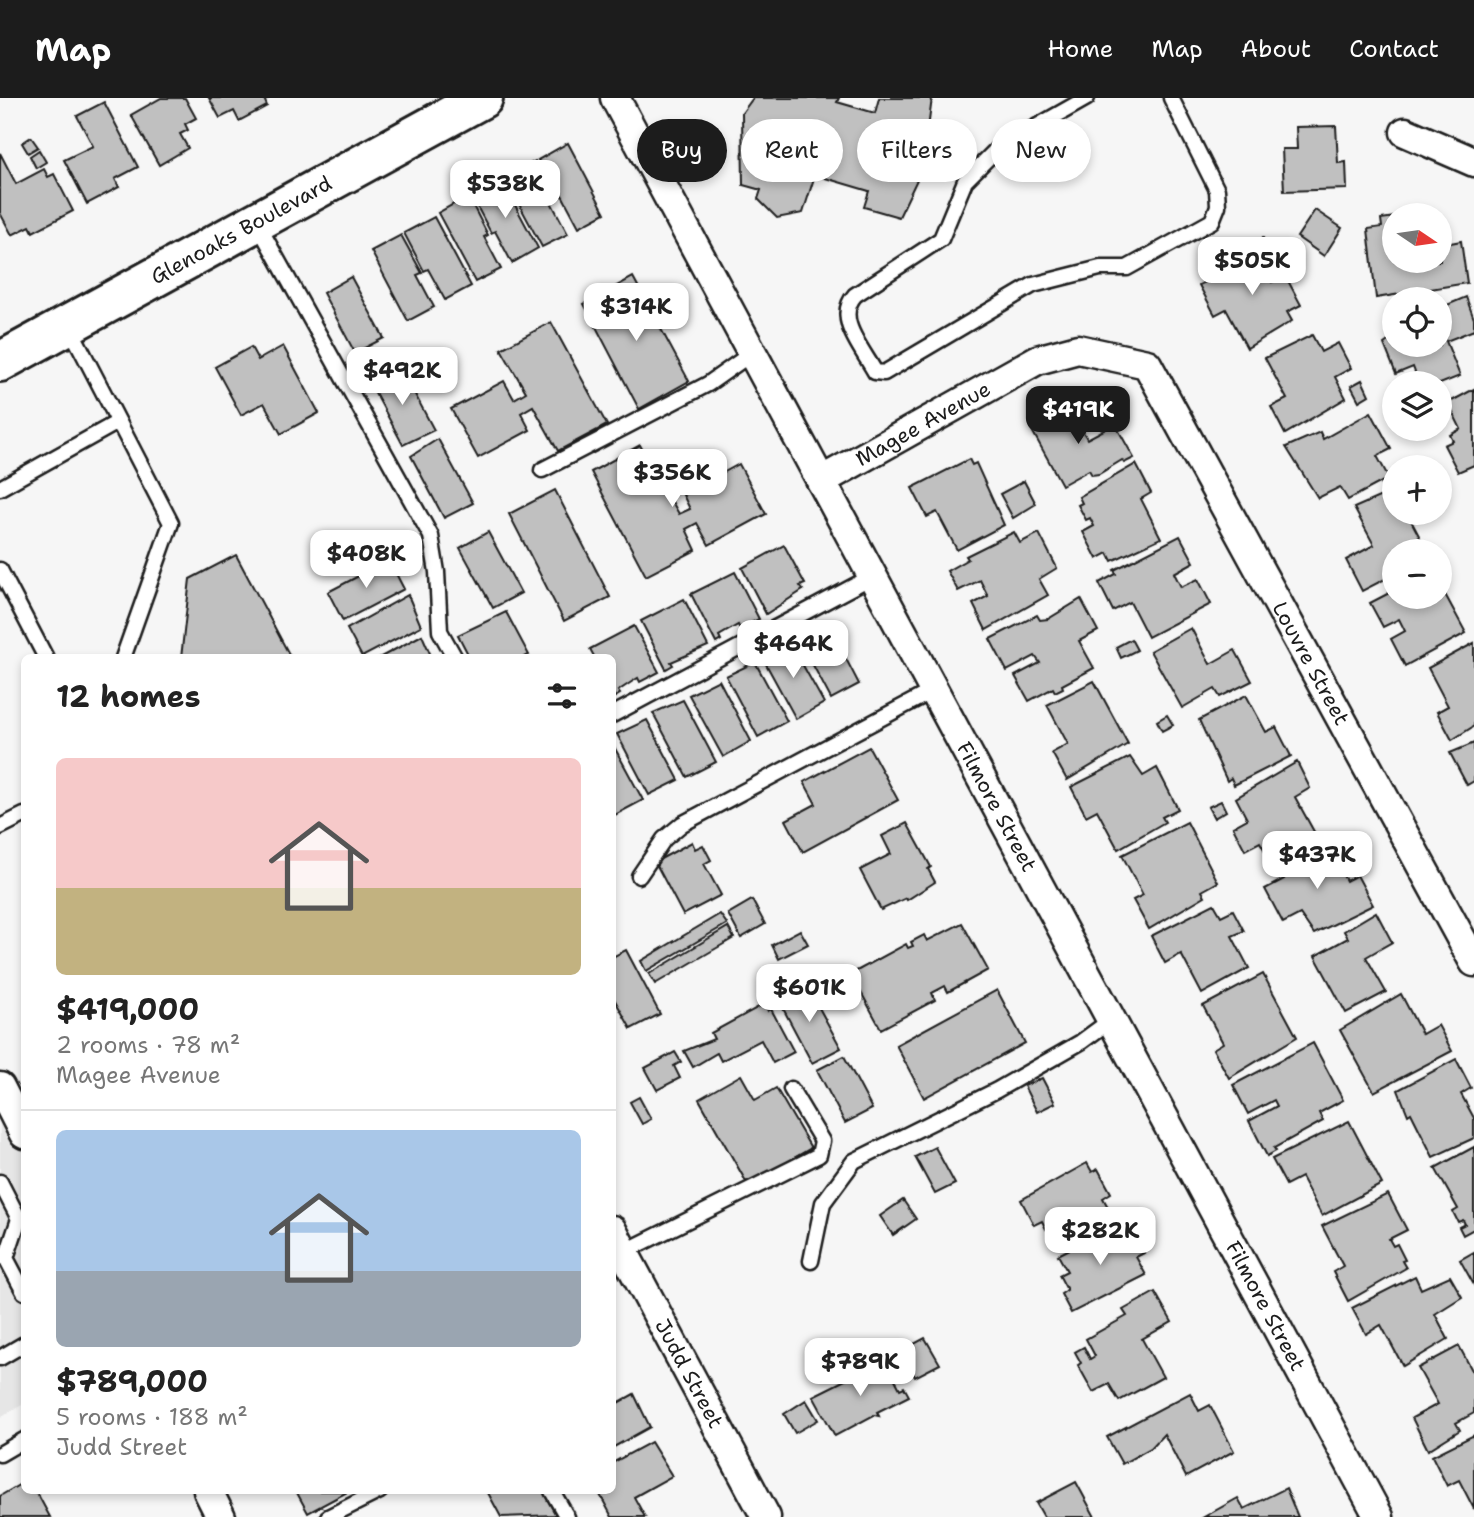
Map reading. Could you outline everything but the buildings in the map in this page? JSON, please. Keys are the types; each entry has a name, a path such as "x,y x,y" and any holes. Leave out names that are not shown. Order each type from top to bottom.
{"main road":[{"name":"Glenoaks Boulevard","path":"0,362 483,98"}],"street":[{"name":"Filmore Street","path":"615,98 1379,1517"},
{"path":"1405,132 1474,162"},
{"name":"Magee Avenue","path":"821,481 1037,360 1078,349 1147,364"},
{"name":"Louvre Street","path":"1147,364 1474,962"},
{"path":"0,1087 21,1128"},
{"name":"Judd Street","path":"618,1241 766,1517"},
{"path":"210,1494 221,1517"}],"lane":[{"path":"1087,98 997,149 965,181 941,239 856,295 846,305 845,318 875,372 884,373 1033,285 1100,268 1127,268 1212,221 1218,206 1217,190 1171,98"},
{"path":"256,222 431,536 438,572 440,631 453,654"},
{"path":"68,324 171,523 124,654"},
{"path":"542,470 708,384 752,353"},
{"path":"0,488 118,422"},
{"path":"0,570 44,654"},
{"path":"616,713 873,576"},
{"path":"639,876 664,839 682,824 934,690"},
{"path":"0,827 21,816"},
{"path":"811,1261 823,1203 855,1161 997,1090 1081,1042 1111,1020"},
{"path":"618,1241 819,1155 822,1141 791,1089"},
{"path":"0,1182 19,1219 3,1260 21,1287"},
{"path":"0,1358 21,1346"},
{"path":"0,1454 21,1442"},
{"path":"328,1517 374,1494"},
{"path":"554,1494 567,1517"}],"shaded area":[{"path":"0,1101 21,1141 21,1406 0,1417"}]}
